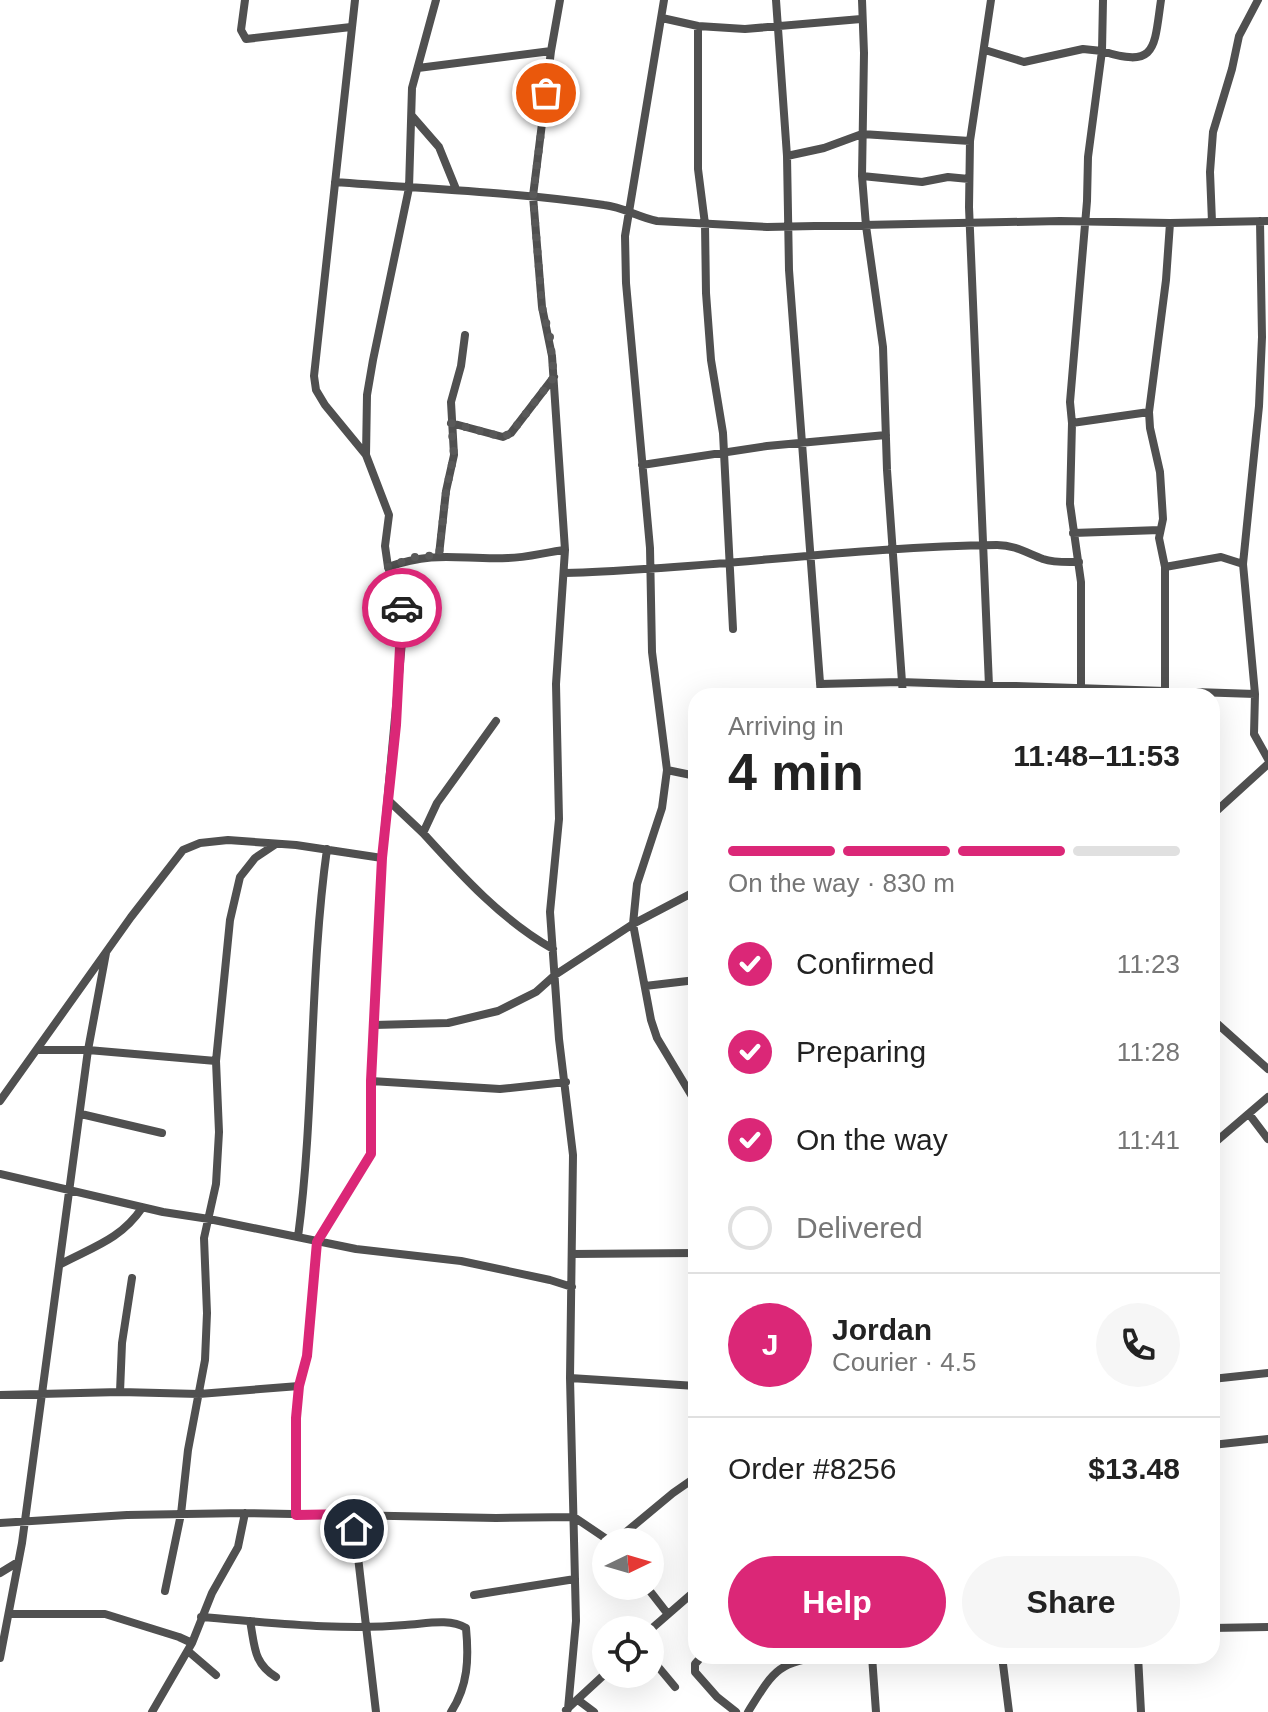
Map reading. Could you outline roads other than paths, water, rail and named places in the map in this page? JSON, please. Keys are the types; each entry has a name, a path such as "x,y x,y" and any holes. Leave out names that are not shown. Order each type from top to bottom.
{"street":[{"path":"245,0 241,30 246,39 351,27"},
{"path":"296,1515 296,1418 299,1386 307,1356 317,1242 371,1154 371,1081 382,858 396,725 403,610 388,567 385,546 389,515 366,455 325,405 316,390 314,376 355,0"},
{"path":"366,455 367,395 409,188 412,88 436,0"},
{"path":"560,0 533,196 542,307 550,337 554,377 565,550 556,684 559,806 550,912 559,1039 573,1155 570,1378 575,1650 566,1710"},
{"path":"664,0 625,236 626,283 651,569 652,652 667,770 662,808 637,884 633,924 657,1038 688,1090"},
{"path":"776,0 801,444 820,688"},
{"path":"862,0 862,176 883,347 902,688"},
{"path":"989,686 969,179 970,141 991,0"},
{"path":"1081,688 1079,562 1070,504 1071,374 1093,105 1102,51 1103,0"},
{"path":"985,50 1024,62 1083,49 1135,59 1144,57 1154,40 1161,0"},
{"path":"1212,222 1210,172 1213,132 1239,36 1258,0"},
{"path":"662,18 698,26 745,29 861,19"},
{"path":"698,26 698,169 705,224 711,360 724,453 733,629"},
{"path":"418,68 551,51"},
{"path":"412,116 439,147 456,189"},
{"path":"787,156 824,148 862,134 970,141"},
{"path":"862,176 922,182 948,177 969,179"},
{"path":"335,182 533,196 607,205 657,221 705,224 788,227 1264,221 1264,407 1243,564 1255,694 1254,734 1268,762 1220,807"},
{"path":"1165,688 1165,567 1160,530 1163,519 1160,472 1149,412 1170,223"},
{"path":"439,555 446,491 454,455 451,402 461,366 465,335"},
{"path":"451,423 503,437 511,433 554,377"},
{"path":"1072,423 1149,412"},
{"path":"642,465 767,446 886,435"},
{"path":"1073,533 1160,530"},
{"path":"565,573 730,564 893,549 983,546 1020,548 1044,559 1079,562"},
{"path":"388,567 415,557 510,558 565,550"},
{"path":"1165,567 1221,557 1243,564"},
{"path":"820,684 901,682 1003,688"},
{"path":"1220,693 1255,694"},
{"path":"423,833 442,796 496,721"},
{"path":"667,770 688,774"},
{"path":"388,800 485,896 532,937 553,949"},
{"path":"0,1101 183,850 200,843 228,840 327,849 382,858"},
{"path":"165,1591 181,1514 207,1337 204,1238 216,1184 216,1061 230,920 240,877 255,858 276,844"},
{"path":"298,1237 311,1098 313,999 327,849"},
{"path":"374,1025 448,1023 498,1011 536,992 555,975 633,924 688,895"},
{"path":"0,1658 18,1562 88,1050 106,953"},
{"path":"645,986 688,981"},
{"path":"1220,1026 1268,1069"},
{"path":"38,1050 88,1050 216,1061"},
{"path":"371,1081 500,1089 566,1082"},
{"path":"1220,1139 1268,1097"},
{"path":"81,1114 162,1133"},
{"path":"1249,1114 1268,1139"},
{"path":"0,1174 142,1208 317,1242 461,1261 572,1287"},
{"path":"61,1264 111,1240 130,1225 142,1208"},
{"path":"572,1254 688,1253"},
{"path":"120,1392 122,1343 132,1278"},
{"path":"1220,1378 1268,1373"},
{"path":"570,1378 688,1385"},
{"path":"0,1395 199,1394 299,1386"},
{"path":"1220,1444 1268,1439"},
{"path":"631,1528 688,1483"},
{"path":"152,1712 190,1647 222,1572 238,1547 245,1513"},
{"path":"0,1523 181,1514 353,1514 574,1517 592,1529"},
{"path":"353,1514 376,1712"},
{"path":"0,1573 18,1562"},
{"path":"474,1595 575,1579"},
{"path":"664,1616 688,1596"},
{"path":"657,1600 667,1613"},
{"path":"9,1614 105,1614 179,1637 216,1675"},
{"path":"201,1617 301,1625 392,1627 456,1623 466,1628 469,1654 465,1682 451,1712"},
{"path":"250,1621 258,1662 276,1677"},
{"path":"1220,1628 1268,1627"},
{"path":"695,1664 695,1672 717,1697 736,1712"},
{"path":"748,1712 781,1664"},
{"path":"873,1664 876,1712"},
{"path":"1003,1664 1009,1712"},
{"path":"1138,1664 1141,1712"},
{"path":"664,1674 675,1687"},
{"path":"566,1710 592,1686"},
{"path":"578,1700 594,1712"}]}
